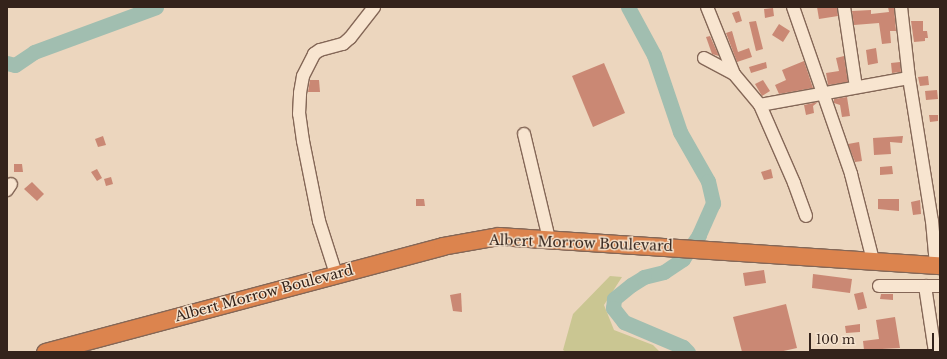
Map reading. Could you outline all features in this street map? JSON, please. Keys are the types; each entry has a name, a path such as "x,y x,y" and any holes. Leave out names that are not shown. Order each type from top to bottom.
{"highway":[{"name":"Albert Morrow Boulevard","path":"45,352 336,274 470,240 498,236 780,253 938,265"}],"street":[{"path":"336,274 319,221 303,142 299,114 301,88 307,64 314,54 343,44 350,38 374,7"},
{"path":"707,7 734,74 760,105 794,183 806,216"},
{"path":"793,7 851,174 873,260"},
{"path":"844,7 856,87"},
{"path":"901,7 909,78 938,265"},
{"path":"704,58 734,74"},
{"path":"760,105 823,92 909,78"},
{"path":"524,134 549,239"},
{"path":"879,286 940,286"},
{"path":"926,286 935,352"}],"shaded area":[{"path":"610,276 622,277 604,305 614,330 653,345 660,352 566,352 563,350 573,314"}],"building":[{"path":"817,7 837,7 838,16 819,19"},
{"path":"888,7 894,7 896,31 890,31 891,43 882,44 879,23 854,25 852,11 871,10 871,14 889,12"},
{"path":"773,8 774,16 765,18 764,9"},
{"path":"739,11 742,21 736,23 732,13"},
{"path":"756,21 763,49 756,51 749,22"},
{"path":"911,21 923,21 923,31 927,31 928,38 925,38 925,41 914,42"},
{"path":"779,24 790,31 783,42 772,35"},
{"path":"732,31 738,52 749,48 752,57 737,62 726,33"},
{"path":"710,36 719,56 712,54 706,37"},
{"path":"876,48 878,63 868,65 866,50"},
{"path":"844,56 848,82 828,85 826,73 839,71 836,58"},
{"path":"804,61 813,88 779,94 775,85 786,80 782,70"},
{"path":"766,62 767,68 751,73 749,67"},
{"path":"900,62 901,72 892,73 891,63"},
{"path":"604,63 625,113 593,127 572,76"},
{"path":"928,76 929,85 920,86 918,77"},
{"path":"310,80 319,80 320,92 308,92"},
{"path":"763,80 770,91 762,96 755,84"},
{"path":"937,90 938,99 926,100 925,91"},
{"path":"847,97 850,116 842,117 840,105 834,103 834,99"},
{"path":"818,102 813,106 814,113 806,115 804,105"},
{"path":"929,115 938,115 938,121 930,122"},
{"path":"103,136 106,145 98,147 95,139"},
{"path":"903,136 902,143 890,142 891,154 874,155 873,138"},
{"path":"859,142 862,161 855,162 848,144"},
{"path":"14,164 22,164 23,172 14,172"},
{"path":"892,166 893,174 880,175 880,167"},
{"path":"97,169 102,178 97,181 91,172"},
{"path":"771,169 773,178 764,180 761,172"},
{"path":"111,177 113,184 106,186 104,179"},
{"path":"32,182 44,194 37,201 24,189"},
{"path":"416,199 424,199 425,206 416,206"},
{"path":"878,199 899,199 899,211 878,209"},
{"path":"920,200 921,214 913,215 911,202"},
{"path":"764,270 766,283 745,286 743,273"},
{"path":"813,274 852,279 850,293 812,288"},
{"path":"863,292 867,308 858,310 854,294"},
{"path":"461,293 462,312 453,311 450,295"},
{"path":"881,294 893,294 893,300 880,299"},
{"path":"786,304 797,348 779,352 742,352 733,317"},
{"path":"895,317 900,348 864,350 863,341 879,339 876,320"},
{"path":"860,324 860,332 846,333 845,326"}],"waterway":[{"path":"7,63 15,65 34,52 156,7"},
{"path":"628,7 654,55 680,132 708,181 713,203 699,235 683,259 664,272 644,277 631,285 614,299 613,308 624,322 683,347 688,352"}]}
